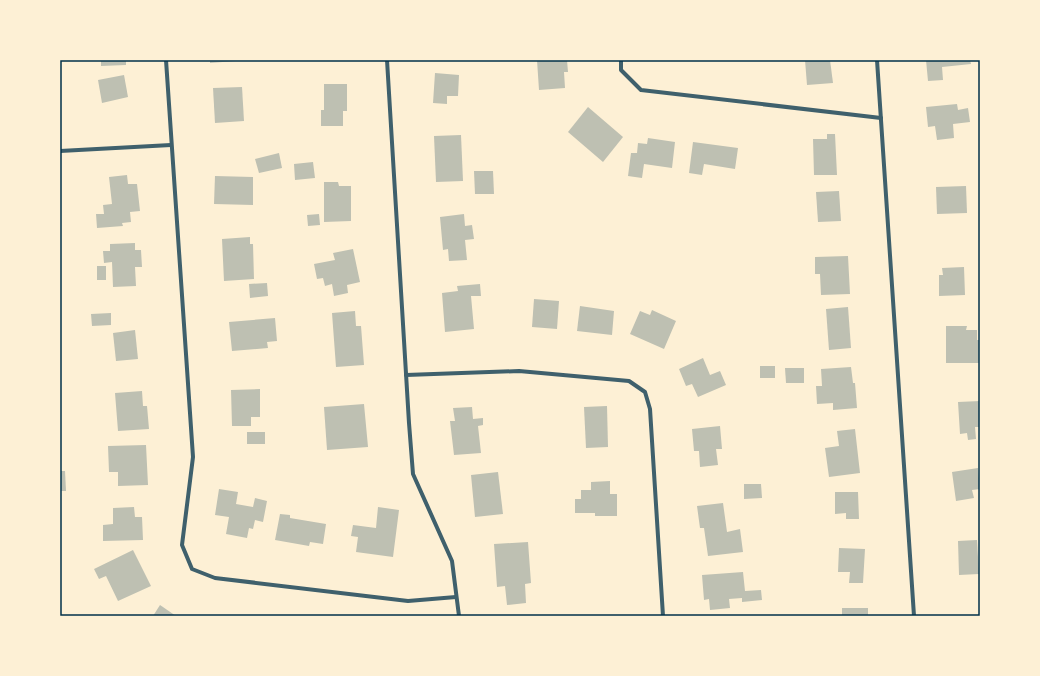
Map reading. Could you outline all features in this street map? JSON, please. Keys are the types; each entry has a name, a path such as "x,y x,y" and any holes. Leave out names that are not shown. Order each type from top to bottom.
{"street":[{"path":"166,60 192,457 182,545 192,569 215,578 408,601 456,597"},
{"path":"387,60 406,375 414,474 452,561 459,616"},
{"path":"621,60 621,70 641,90 881,118"},
{"path":"878,60 914,616"},
{"path":"60,151 171,144"},
{"path":"406,375 519,371 629,381 645,392 650,409 663,616"}],"building":[{"path":"101,60 126,60 126,65 101,66"},
{"path":"210,60 235,60 235,61 210,63"},
{"path":"537,60 567,60 568,72 564,72 565,88 539,90"},
{"path":"805,60 830,60 833,83 807,85"},
{"path":"926,60 970,60 971,64 942,67 943,80 928,81"},
{"path":"435,73 459,75 458,96 447,96 447,104 433,103"},
{"path":"124,75 128,97 102,103 98,80"},
{"path":"324,84 347,84 347,111 343,111 343,126 321,126 321,110 324,110"},
{"path":"242,87 244,121 215,123 213,88"},
{"path":"957,104 958,110 968,108 970,122 953,124 954,138 937,140 935,126 928,127 926,107"},
{"path":"588,107 623,137 603,162 568,132"},
{"path":"827,134 835,134 837,175 814,175 813,139 827,139"},
{"path":"461,135 463,181 436,182 434,136"},
{"path":"648,138 675,142 672,168 644,164 642,178 628,176 631,153 637,153 638,143 647,144"},
{"path":"693,142 738,148 735,169 704,164 702,175 689,173"},
{"path":"279,153 282,168 259,173 255,159"},
{"path":"313,162 315,178 295,180 294,164"},
{"path":"474,171 493,171 494,194 475,194"},
{"path":"127,175 128,184 137,184 140,211 130,212 131,222 122,223 123,226 97,228 96,214 104,214 103,205 112,204 109,177"},
{"path":"215,176 253,177 253,205 214,204"},
{"path":"324,182 338,182 339,186 351,186 351,221 324,222"},
{"path":"966,186 967,213 937,214 936,187"},
{"path":"839,191 841,221 818,222 816,192"},
{"path":"319,214 320,225 308,226 307,215"},
{"path":"464,214 465,226 472,225 474,239 465,240 467,260 449,261 448,249 443,250 440,217"},
{"path":"250,237 250,244 253,244 254,279 224,281 222,239"},
{"path":"135,243 135,250 141,250 142,267 135,267 136,286 113,287 112,262 104,263 103,251 110,251 110,244"},
{"path":"353,249 360,282 347,285 348,293 334,296 332,284 325,286 323,278 317,279 314,264 335,260 333,253"},
{"path":"848,256 850,294 821,295 820,274 815,274 815,257"},
{"path":"97,266 106,266 106,280 97,280"},
{"path":"964,267 965,295 939,296 939,275 943,275 942,268"},
{"path":"267,283 268,296 250,298 249,284"},
{"path":"480,284 481,296 471,296 474,329 445,332 442,293 458,291 457,286"},
{"path":"534,299 559,301 557,329 532,327"},
{"path":"580,306 614,311 612,335 577,331"},
{"path":"848,307 851,348 829,350 826,309"},
{"path":"652,310 676,321 664,349 630,334 640,311 650,315"},
{"path":"355,311 356,326 361,326 364,365 336,367 332,313"},
{"path":"111,313 111,325 92,326 91,314"},
{"path":"275,318 277,341 267,342 268,348 232,351 229,322"},
{"path":"946,326 967,326 966,330 977,330 977,340 980,340 979,363 946,363"},
{"path":"135,330 138,359 116,361 113,333"},
{"path":"703,358 710,375 720,371 726,385 698,397 692,384 686,386 679,369"},
{"path":"760,366 775,366 775,378 760,378"},
{"path":"851,367 853,383 855,383 857,408 833,410 833,403 817,404 816,386 822,386 821,369"},
{"path":"785,368 804,368 804,383 786,383"},
{"path":"260,389 260,417 251,417 251,426 232,426 231,390"},
{"path":"142,391 143,406 147,406 149,429 118,431 115,393"},
{"path":"980,401 980,427 975,427 976,439 968,440 967,433 960,434 958,402"},
{"path":"364,404 368,447 327,450 324,407"},
{"path":"607,406 608,447 586,448 584,407"},
{"path":"472,407 473,419 483,418 483,425 478,426 481,453 454,455 450,421 455,421 453,408"},
{"path":"720,426 722,449 716,449 718,465 700,467 699,451 694,451 692,429"},
{"path":"855,429 860,473 829,477 825,448 839,446 837,431"},
{"path":"247,432 265,432 265,444 247,444"},
{"path":"146,445 148,485 118,486 118,472 109,472 108,446"},
{"path":"978,468 980,489 972,490 974,498 956,501 952,472"},
{"path":"60,471 65,471 66,491 60,491"},
{"path":"498,472 503,514 475,517 471,475"},
{"path":"610,481 610,494 617,494 617,516 595,516 595,513 575,513 575,499 581,499 581,490 591,490 591,482"},
{"path":"744,484 761,484 762,498 744,499"},
{"path":"219,489 238,492 236,504 253,507 255,498 267,501 263,522 255,520 253,529 249,528 247,538 226,534 229,517 215,515"},
{"path":"835,492 858,492 859,519 846,519 846,513 835,514"},
{"path":"723,503 727,532 740,529 743,552 708,556 704,528 700,528 697,506"},
{"path":"134,507 135,517 142,517 143,540 103,541 103,525 113,524 113,508"},
{"path":"378,507 399,510 393,557 356,552 358,537 351,536 353,525 376,528"},
{"path":"280,514 290,515 290,518 326,524 323,544 310,542 309,546 275,540"},
{"path":"977,540 979,574 959,575 958,541"},
{"path":"528,542 531,583 525,584 526,603 507,605 505,586 497,587 494,544"},
{"path":"839,548 865,549 863,583 849,583 850,572 838,572"},
{"path":"133,550 151,586 118,601 106,576 99,579 94,569"},
{"path":"743,572 745,591 761,590 762,600 742,602 742,598 729,599 730,608 710,610 709,599 704,600 702,575"},
{"path":"160,605 176,616 153,616"},
{"path":"842,608 868,608 868,616 842,616"}]}
